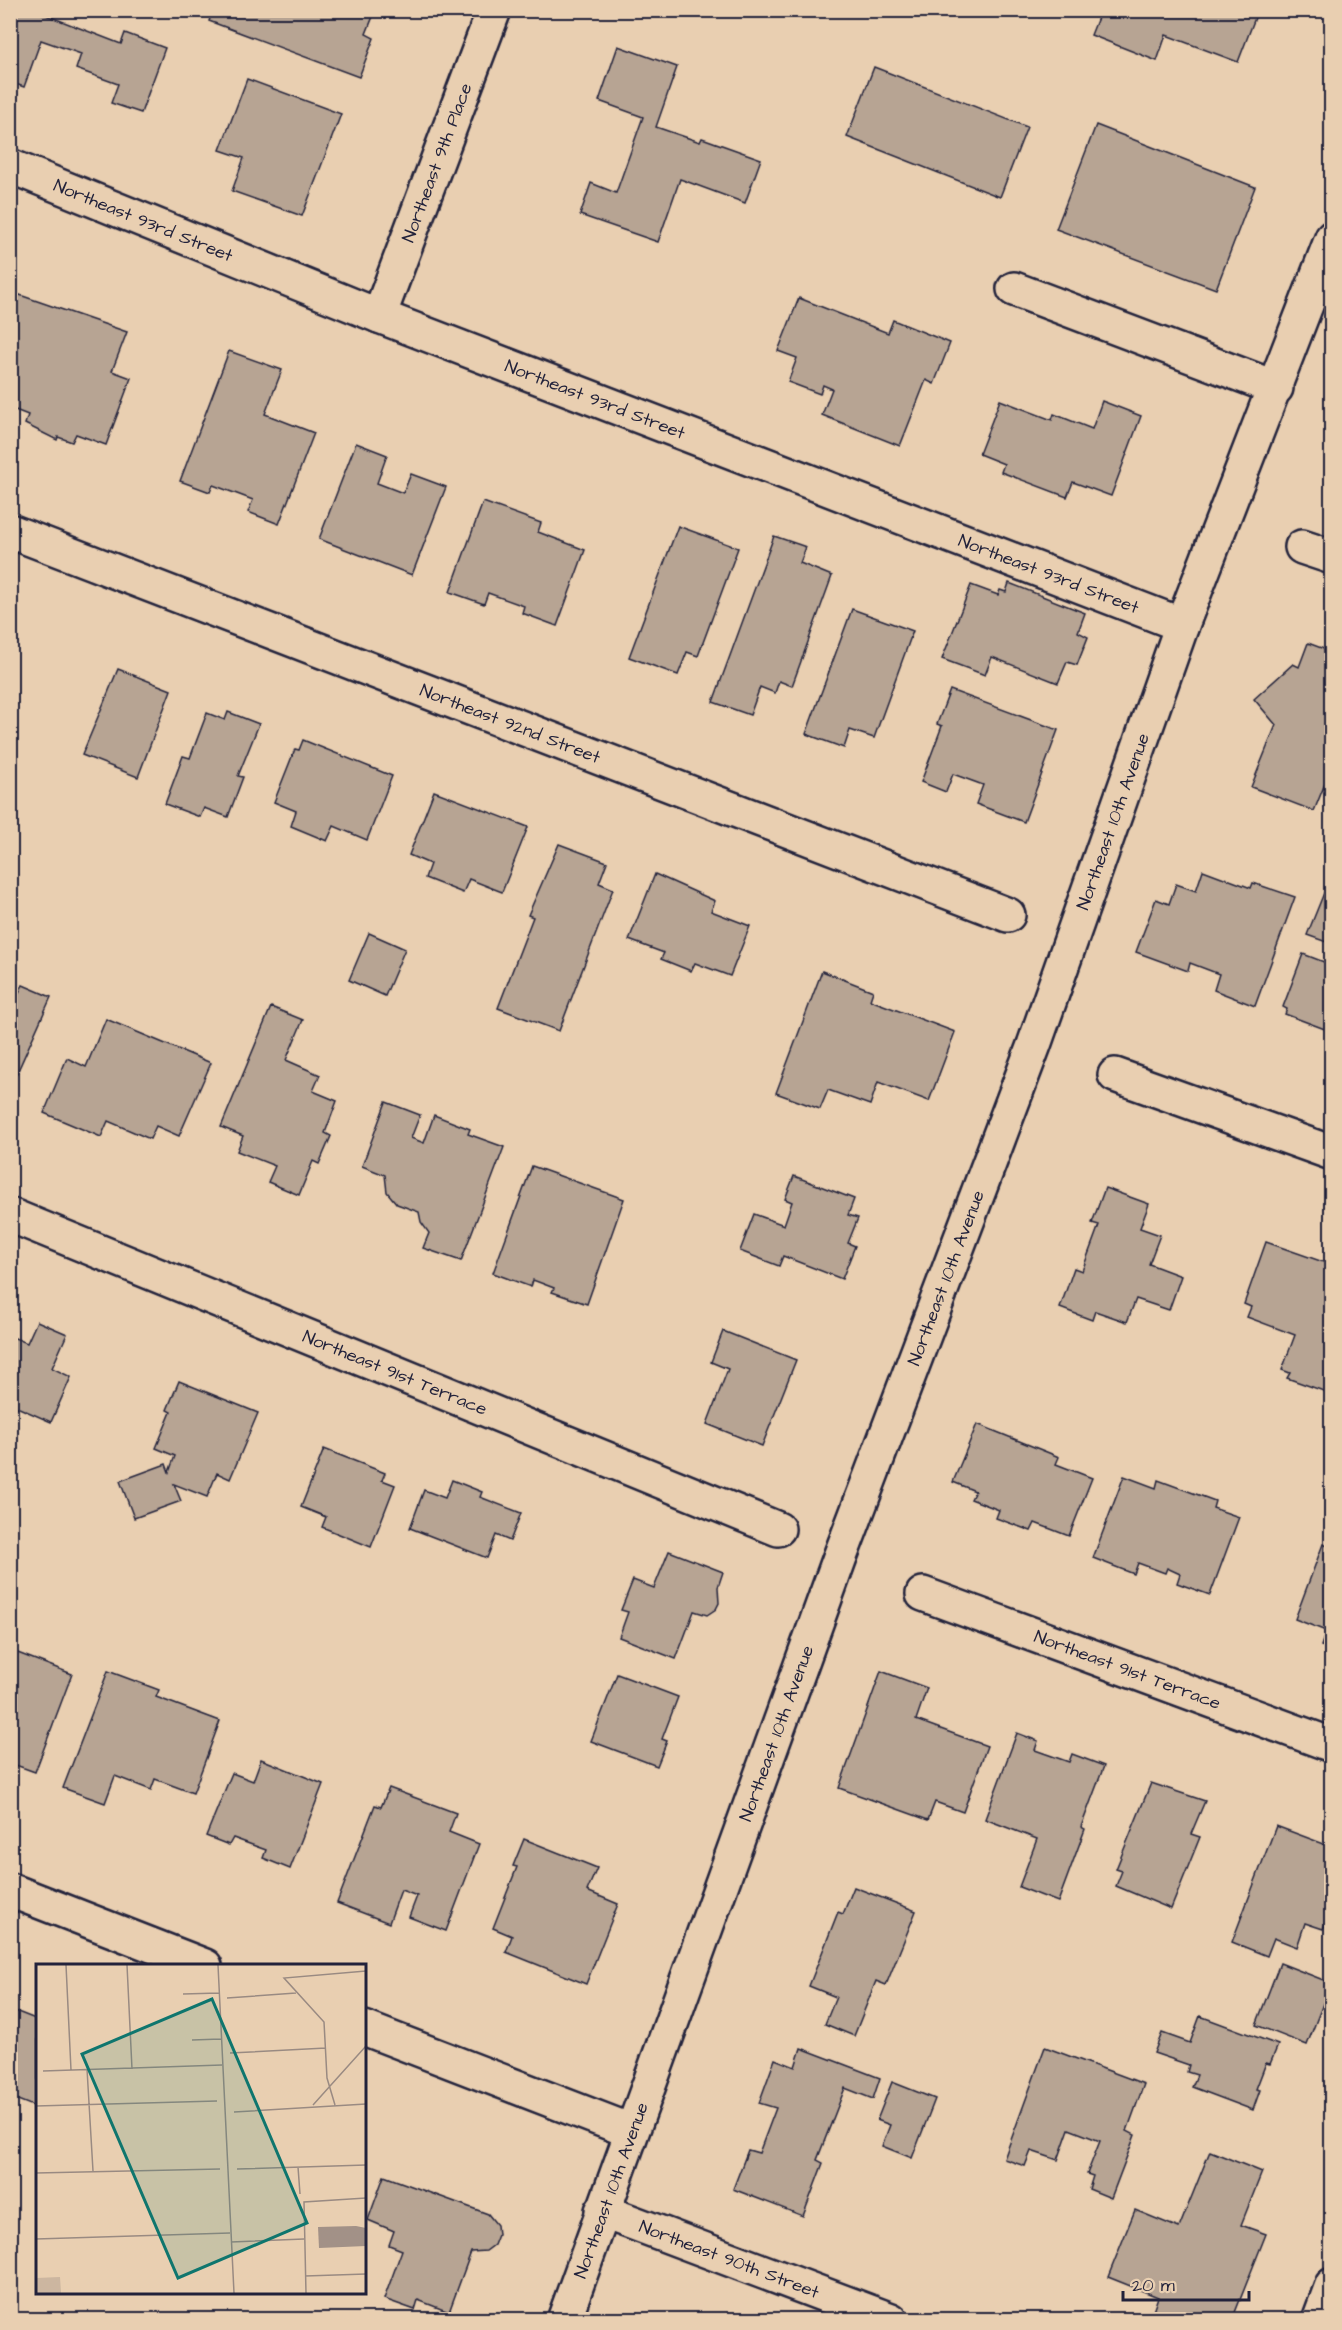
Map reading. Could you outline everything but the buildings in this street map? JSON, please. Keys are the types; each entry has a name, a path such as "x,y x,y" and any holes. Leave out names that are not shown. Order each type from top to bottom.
{"street":[{"name":"Northeast 9th Place","path":"379,316 494,10"},
{"name":"Northeast 93rd Street","path":"10,166 379,316 1182,625"},
{"name":"Northeast 10th Avenue","path":"564,2319 840,1557 1034,1045 1182,625 1276,388 1332,238"},
{"path":"1014,290 1276,388"},
{"name":"Northeast 92nd Street","path":"10,531 1008,915"},
{"path":"1115,1075 1332,1153"},
{"name":"Northeast 91st Terrace","path":"10,1215 778,1529"},
{"name":"Northeast 91st Terrace","path":"923,1594 1332,1745"},
{"path":"10,1890 202,1964"},
{"path":"366,2029 631,2131"},
{"name":"Northeast 90th Street","path":"602,2211 891,2319"},
{"path":"1319,2319 1332,2285"}]}
